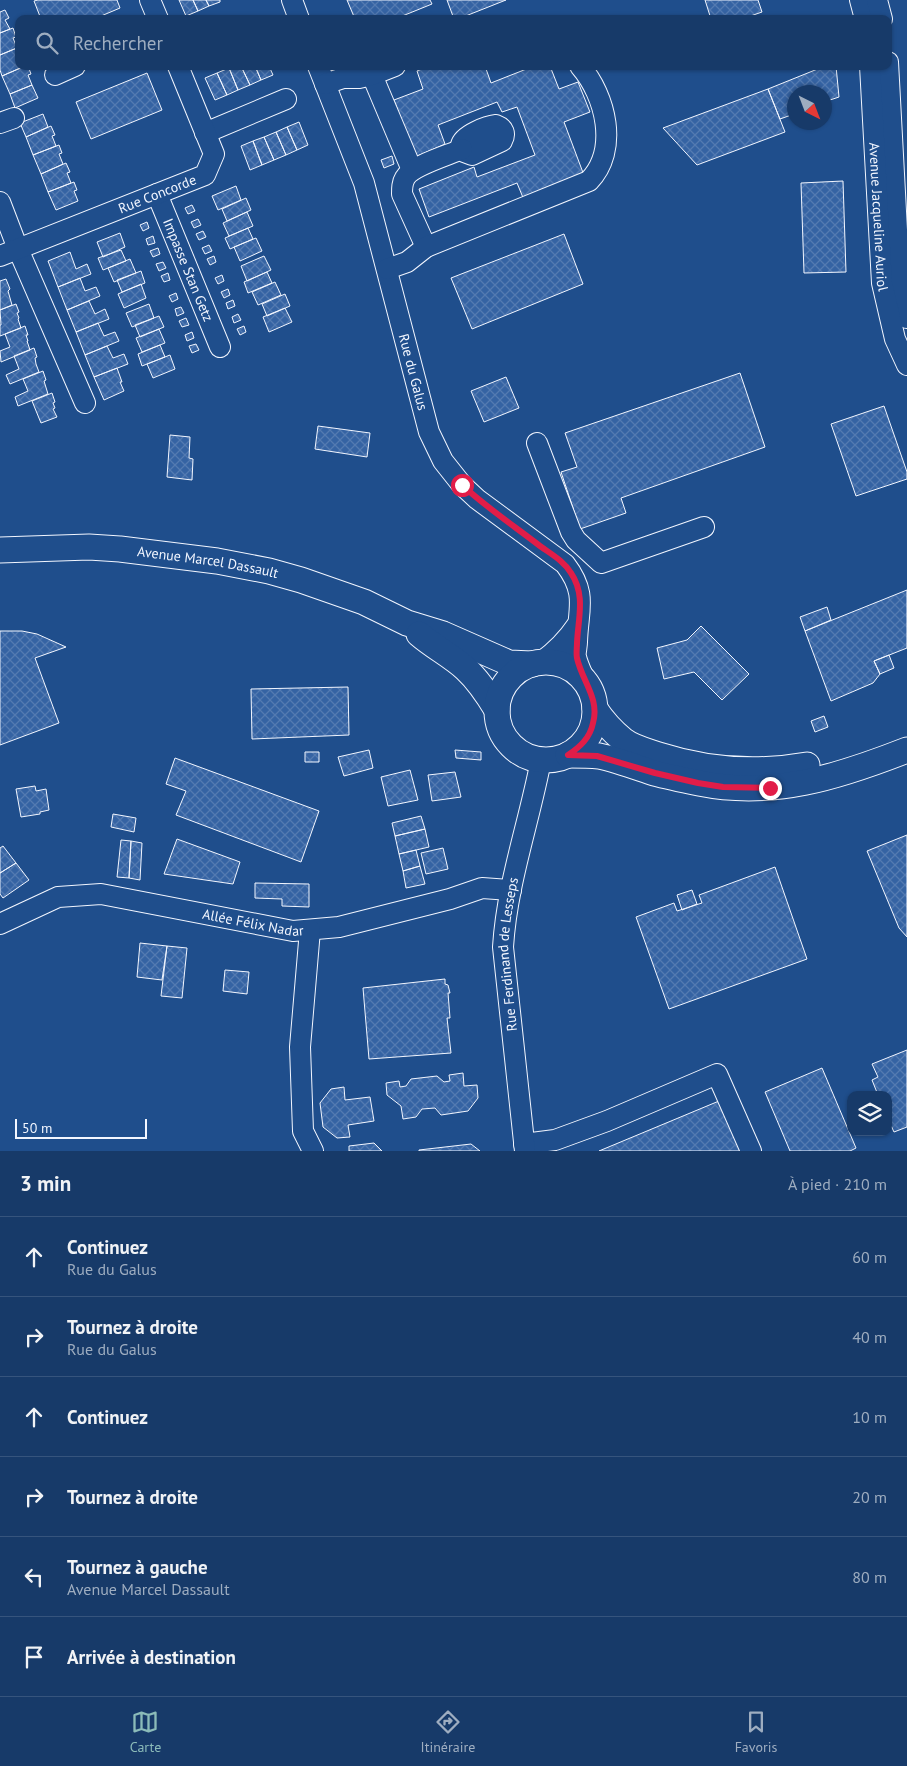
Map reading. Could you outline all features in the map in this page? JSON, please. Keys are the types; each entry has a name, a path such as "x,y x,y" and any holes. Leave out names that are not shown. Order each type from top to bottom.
{"main road":[{"name":"Avenue Marcel Dassault","path":"0,550 97,548 151,552 217,561 269,571 364,602 407,623 443,634 509,662 537,663"},
{"name":"Avenue Marcel Dassault","path":"407,623 433,646 465,668 487,694 496,710"},
{"path":"568,755 580,747 594,723 595,709 592,695 586,683 566,667 554,663 537,663 518,671 507,681 499,695 496,710 498,725 504,738 514,749 527,757 541,760 550,760 568,755 597,756 698,783 752,789 789,786 818,779 856,769 907,750"},
{"path":"595,709 605,723 624,741 642,750 681,762 747,772 780,770 814,764 848,754 907,732"}],"street":[{"path":"150,0 156,15"},
{"path":"292,0 298,15"},
{"path":"860,0 864,15"},
{"path":"877,0 881,15"},
{"path":"55,75 66,70"},
{"name":"Rue Concorde","path":"9,253 205,175 214,154 180,70"},
{"path":"321,75 359,78 385,70"},
{"path":"387,269 407,262 426,247 589,181 598,172 606,143 606,124 589,77 583,70"},
{"name":"Avenue Jacqueline Auriol","path":"870,70 882,283 895,339 907,365"},
{"name":"Avenue Jacqueline Auriol","path":"888,70 900,286 907,318"},
{"name":"Rue du Galus","path":"321,75 364,183 430,432 443,461 462,485 477,499 565,564 577,584 581,608 577,626 576,657 586,683"},
{"path":"372,75 412,170"},
{"path":"205,133 286,99"},
{"path":"426,247 402,194 404,179 412,170 462,149"},
{"name":"Impasse Stan Getz","path":"157,194 220,346"},
{"path":"0,202 9,253 85,403"},
{"path":"537,443 576,540 601,563"},
{"path":"577,584 601,563 704,527"},
{"path":"537,663 555,652 568,639 577,626"},
{"name":"Rue Ferdinand de Lesseps","path":"525,1147 503,947 505,921 511,890 541,760"},
{"name":"Allée Félix Nadar","path":"0,924 58,897 101,894 292,931 310,930 339,927 450,899 482,888 511,890"},
{"path":"310,930 300,1047 303,1130 313,1151"},
{"path":"525,1147 555,1140 607,1121 717,1074 751,1151"}],"building":[{"path":"117,0 120,8 103,15 39,15 34,1"},
{"path":"179,0 193,0 198,11 186,15"},
{"path":"193,0 206,0 209,6 198,11"},
{"path":"206,0 220,0 220,2 209,6"},
{"path":"347,0 430,0 432,4 405,15 353,15"},
{"path":"447,0 506,0 468,15 453,15"},
{"path":"705,0 758,0 762,12 753,15 710,15"},
{"path":"5,10 9,18 5,20 10,29 0,33 0,12"},
{"path":"13,28 15,49 0,55 0,33"},
{"path":"15,49 16,70 2,76 0,55"},
{"path":"16,70 30,70 31,74 28,75 32,85 10,94 2,76"},
{"path":"230,70 243,70 250,85 238,90"},
{"path":"230,70 238,90 227,95 217,73"},
{"path":"243,70 257,70 261,80 250,85"},
{"path":"257,70 271,70 273,75 261,80"},
{"path":"486,70 491,83 524,70 552,70 559,89 578,82 590,112 564,122 585,178 524,200 517,183 429,217 419,189 474,167 477,177 535,155 517,107 502,112 497,102 438,125 445,144 415,157 394,100 423,89 417,71"},
{"path":"815,70 836,70 839,97 832,99 832,85 787,85 787,116 780,119 768,89"},
{"path":"147,73 162,110 91,139 76,102"},
{"path":"217,73 227,95 215,100 205,78"},
{"path":"32,85 38,98 15,108 10,94"},
{"path":"768,89 785,132 697,165 663,128"},
{"path":"43,114 48,127 26,137 20,123"},
{"path":"299,122 308,145 297,150 287,127"},
{"path":"51,126 55,135 52,136 56,146 33,155 26,137"},
{"path":"287,127 297,150 286,155 276,132"},
{"path":"276,132 286,155 274,160 264,137"},
{"path":"264,137 274,160 262,165 253,141"},
{"path":"253,141 262,165 250,170 241,146"},
{"path":"59,145 62,153 59,154 63,164 41,174 33,155"},
{"path":"392,156 394,164 384,168 381,160"},
{"path":"66,163 70,172 67,173 71,183 48,192 41,174"},
{"path":"843,181 846,272 804,273 801,183"},
{"path":"74,182 77,190 74,191 78,201 56,210 48,192"},
{"path":"236,186 241,200 218,210 212,196"},
{"path":"246,198 251,210 227,221 222,209"},
{"path":"192,205 195,211 188,214 185,208"},
{"path":"247,212 253,226 229,236 223,223"},
{"path":"198,219 201,225 194,228 191,222"},
{"path":"147,222 149,228 143,231 140,225"},
{"path":"248,228 253,239 230,249 225,238"},
{"path":"203,231 206,237 199,240 196,234"},
{"path":"120,233 125,247 103,257 97,242"},
{"path":"564,234 583,284 472,329 451,278"},
{"path":"153,236 155,243 148,245 146,239"},
{"path":"256,238 262,251 240,261 234,247"},
{"path":"209,245 212,251 205,254 202,248"},
{"path":"158,248 160,254 153,257 150,251"},
{"path":"121,250 126,261 103,270 98,258"},
{"path":"70,252 76,269 87,264 91,274 58,287 48,261"},
{"path":"214,256 216,262 210,265 207,259"},
{"path":"264,256 271,270 247,281 241,266"},
{"path":"130,259 136,273 114,282 108,268"},
{"path":"163,262 166,268 159,271 156,264"},
{"path":"141,271 145,283 122,292 117,280"},
{"path":"267,272 272,283 248,293 244,282"},
{"path":"168,273 170,280 164,282 161,276"},
{"path":"222,275 224,281 218,284 215,278"},
{"path":"80,278 85,291 96,287 100,296 67,310 58,287"},
{"path":"6,279 10,289 8,291 12,305 0,310 0,281"},
{"path":"275,282 281,295 258,305 252,292"},
{"path":"141,284 146,298 124,308 118,294"},
{"path":"228,289 230,295 224,298 221,292"},
{"path":"176,293 178,299 172,302 169,296"},
{"path":"285,294 290,306 267,316 262,304"},
{"path":"233,300 235,306 228,309 226,303"},
{"path":"89,301 95,314 105,309 109,319 76,332 67,310"},
{"path":"16,304 21,328 0,336 0,310"},
{"path":"149,304 154,318 132,327 126,313"},
{"path":"181,307 184,313 177,316 175,309"},
{"path":"285,308 292,322 269,332 263,317"},
{"path":"238,314 241,320 234,323 232,317"},
{"path":"159,316 164,327 140,337 135,325"},
{"path":"186,318 189,325 182,327 179,321"},
{"path":"98,323 104,336 115,332 119,341 85,355 76,332"},
{"path":"25,326 30,350 1,362 0,351 10,347 5,334"},
{"path":"244,326 246,332 240,335 237,329"},
{"path":"159,329 165,343 142,352 136,338"},
{"path":"192,332 194,338 187,341 185,335"},
{"path":"196,344 199,350 192,353 189,346"},
{"path":"160,345 165,357 142,366 138,354"},
{"path":"107,346 113,358 124,354 128,364 94,377 85,355"},
{"path":"34,348 39,372 10,384 6,375 19,369 14,356"},
{"path":"170,355 175,369 153,378 147,364"},
{"path":"117,368 124,391 104,400 94,377"},
{"path":"43,371 48,394 18,406 15,397 28,391 23,379"},
{"path":"740,373 765,447 621,498 626,513 580,529 561,472 577,467 565,433"},
{"path":"506,377 519,408 484,422 471,391"},
{"path":"52,393 55,402 53,403 55,408 53,409 57,417 41,423 32,401"},
{"path":"884,406 907,472 907,479 856,496 831,424"},
{"path":"318,426 370,433 367,457 315,449"},
{"path":"170,435 190,437 189,458 193,459 192,480 167,477"},
{"path":"907,590 907,648 874,661 880,674 873,683 831,701 805,631"},
{"path":"827,607 831,620 805,631 800,617"},
{"path":"701,626 749,674 722,700 694,672 664,679 657,648 687,640"},
{"path":"0,631 22,631 37,634 66,647 35,658 59,723 0,745"},
{"path":"889,655 894,668 880,674 874,661"},
{"path":"348,687 349,735 252,739 251,689"},
{"path":"824,716 828,727 815,732 811,721"},
{"path":"369,750 373,768 344,776 338,757"},
{"path":"455,750 481,752 481,760 456,758"},
{"path":"305,752 319,752 319,762 305,762"},
{"path":"175,758 319,811 301,862 176,815 186,791 166,784"},
{"path":"410,770 418,800 388,806 381,777"},
{"path":"455,772 461,797 432,801 428,775"},
{"path":"35,786 36,791 46,789 49,810 40,812 40,814 21,817 16,789"},
{"path":"113,814 136,818 134,832 111,827"},
{"path":"421,816 425,829 395,836 392,823"},
{"path":"425,829 429,847 399,854 395,836"},
{"path":"907,835 907,937 899,928 867,851"},
{"path":"177,839 240,862 233,884 164,874"},
{"path":"121,840 131,841 129,878 117,877"},
{"path":"131,841 142,843 140,880 129,878"},
{"path":"3,846 16,863 0,873 0,848"},
{"path":"443,848 448,869 426,874 421,853"},
{"path":"416,850 420,866 403,871 399,854"},
{"path":"16,863 29,880 3,898 0,894 0,873"},
{"path":"420,866 425,884 406,888 403,871"},
{"path":"775,867 807,959 669,1009 636,917 674,903 677,911 702,903 699,895"},
{"path":"255,883 309,884 309,907 282,906 282,899 255,898"},
{"path":"692,890 697,904 682,910 677,895"},
{"path":"140,943 167,946 162,980 137,977"},
{"path":"167,946 187,948 182,998 161,996"},
{"path":"225,970 249,972 247,994 223,991"},
{"path":"445,979 445,984 448,985 450,993 448,993 450,1018 447,1018 451,1053 369,1059 363,988"},
{"path":"907,1050 907,1127 894,1132 892,1128 892,1091 876,1091 872,1080 878,1077 872,1064"},
{"path":"822,1068 847,1127 847,1136 851,1136 856,1148 850,1151 790,1151 765,1092"},
{"path":"463,1073 464,1086 477,1085 478,1098 468,1111 441,1115 435,1108 422,1109 416,1117 403,1119 401,1106 387,1095 386,1083 399,1081 400,1087 406,1086 411,1079 437,1076 444,1082 450,1081 449,1075"},
{"path":"344,1087 345,1100 370,1097 374,1121 348,1125 350,1137 337,1138 323,1127 320,1103 331,1089"},
{"path":"719,1101 740,1151 599,1151"},
{"path":"374,1143 382,1151 349,1151 349,1146"},
{"path":"471,1144 480,1151 419,1151 419,1150"}],"route":[{"path":"462,485 477,499 565,564 577,584 581,608 577,626 576,657 592,695 595,709 594,723 588,736 580,747 568,755 597,756 698,783 723,787 770,788"}]}
